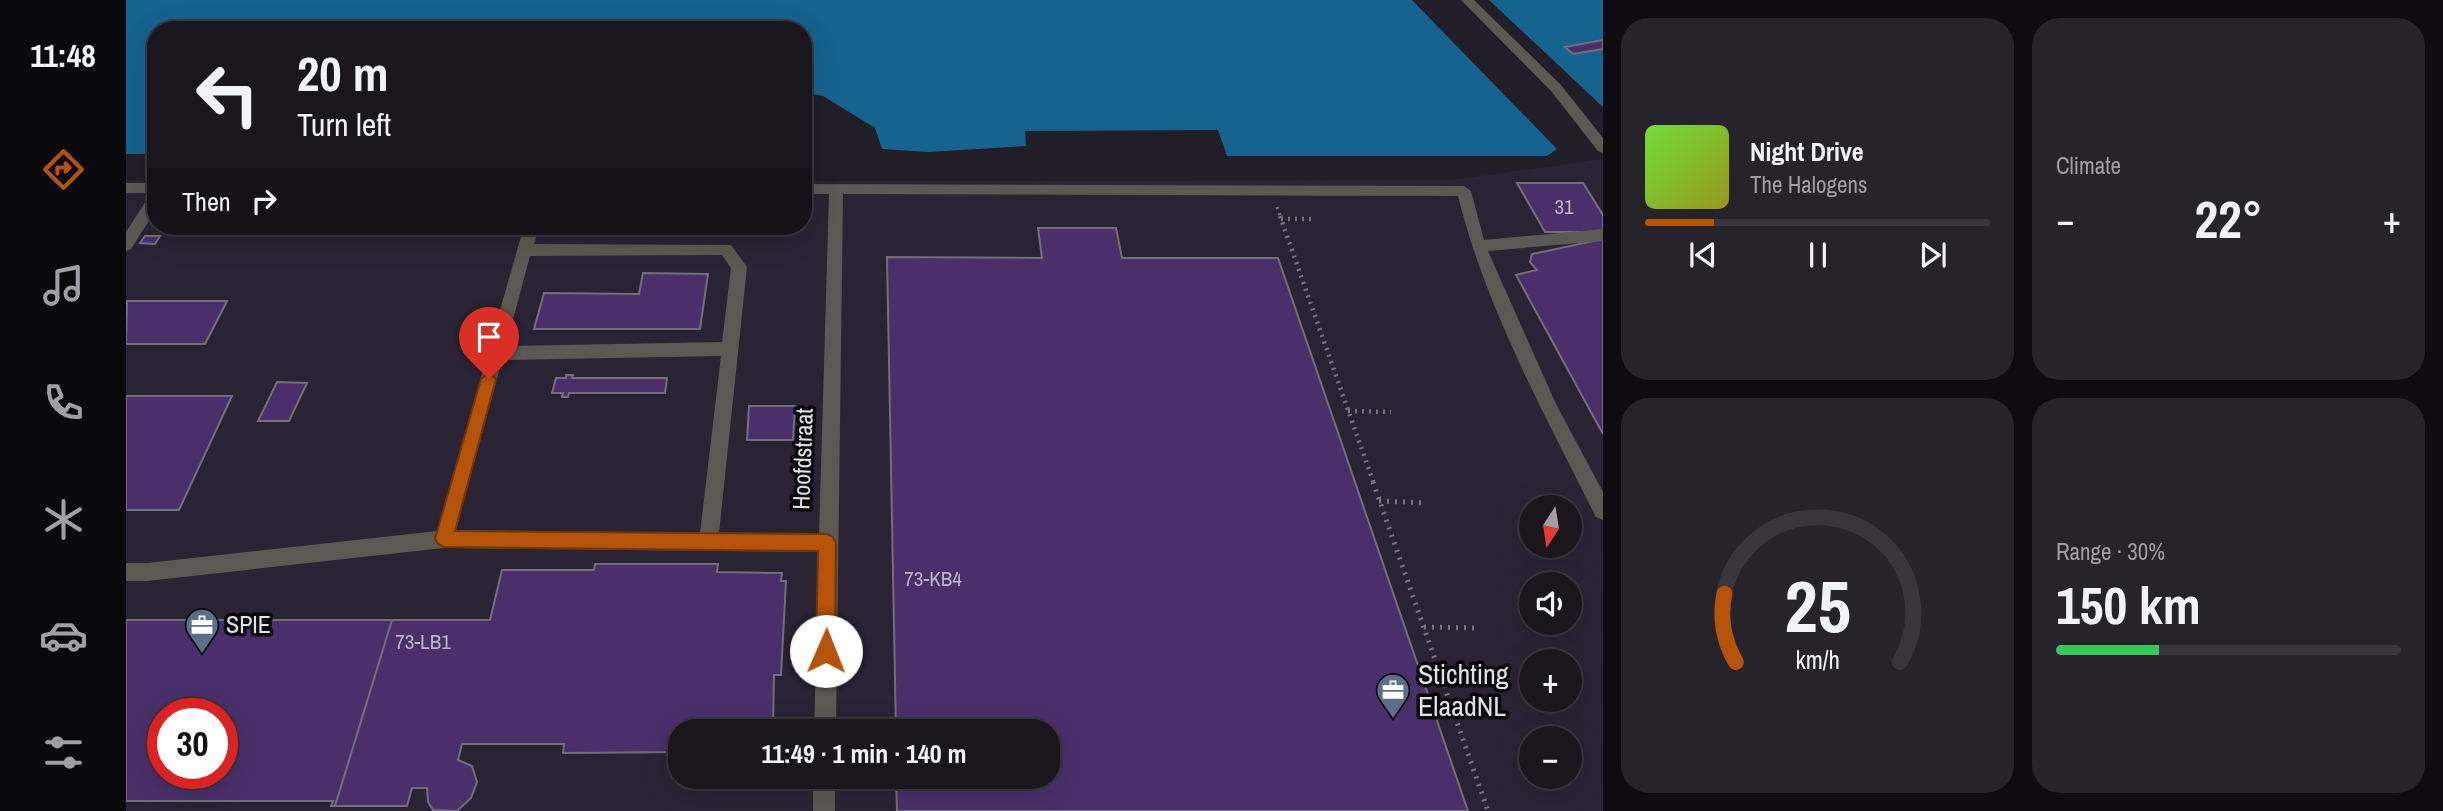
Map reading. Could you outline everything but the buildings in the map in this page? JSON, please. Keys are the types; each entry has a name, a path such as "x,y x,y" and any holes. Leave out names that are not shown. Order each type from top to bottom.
{"street":[{"path":"1467,0 1556,88 1603,148"},
{"path":"126,188 147,188"},
{"path":"812,189 1464,191 1478,246 1549,407 1603,511"},
{"name":"Hoofdstraat","path":"825,719 836,189"},
{"path":"126,245 147,211"},
{"path":"444,539 529,235"},
{"path":"1478,246 1603,235"},
{"path":"525,250 726,249 739,267 709,541"},
{"path":"496,353 730,349"},
{"path":"126,572 147,572 444,539 827,543"},
{"path":"824,789 824,811"}],"path":[{"path":"1271,190 1488,811"},
{"path":"1281,219 1316,219"},
{"path":"1348,411 1391,412"},
{"path":"1380,501 1427,503"},
{"path":"1424,627 1475,628"}],"shaded area":[{"path":"1603,159 1603,811 126,811 126,180 147,180 147,235 812,235 812,181 1452,180"}],"water":[{"path":"126,0 1412,0 1557,149 1547,156 1227,156 1218,130 1025,131 1026,146 929,152 882,149 875,128 823,96 812,94 812,21 147,21 147,154 126,154"},
{"path":"1489,0 1603,0 1603,107"}],"place":[{"name":"SPIE","path":"202,655"},
{"name":"Stichting ElaadNL","path":"1393,720"}],"route":[{"path":"489,379 444,539 827,543 826,651"}]}
